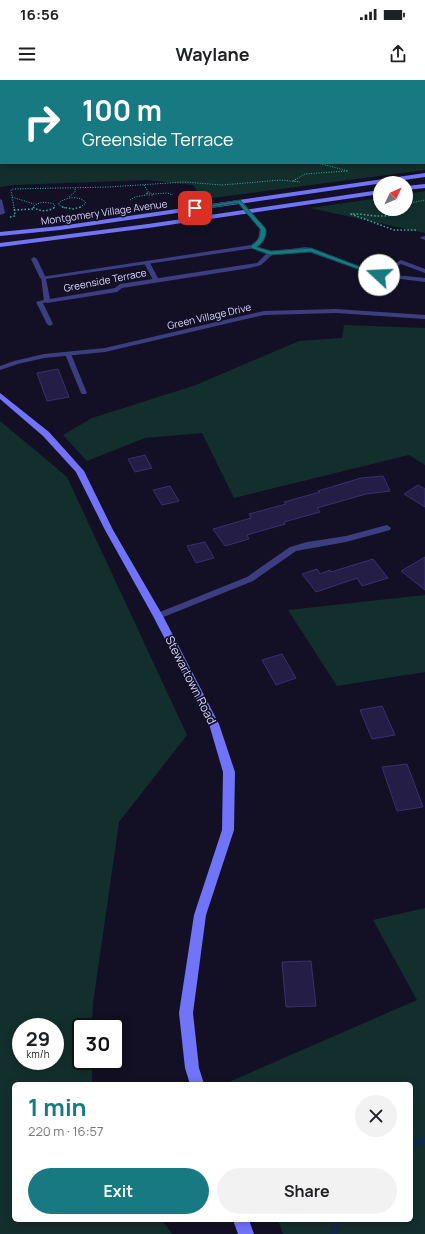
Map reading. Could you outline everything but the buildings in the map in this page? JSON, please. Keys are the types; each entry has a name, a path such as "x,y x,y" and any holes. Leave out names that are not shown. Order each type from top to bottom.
{"main road":[{"name":"Montgomery Village Avenue","path":"0,234 60,228 425,175"},
{"path":"413,187 425,186"},
{"name":"Montgomery Village Avenue","path":"0,245 148,226 373,193"},
{"name":"Stewartown Road","path":"0,395 46,434 80,471 109,530 158,616 214,724 229,772 228,830 200,915 186,1013 192,1068 196,1082"},
{"path":"242,1222 246,1234"}],"street":[{"path":"240,202 260,224 264,234 259,243 253,247"},
{"path":"253,247 270,253 311,250 379,275 425,280"},
{"name":"Greenside Terrace","path":"43,278 253,247"},
{"name":"Greenside Terrace","path":"47,301 117,290 120,286 254,265 264,260 270,253"},
{"path":"379,275 401,262 425,271"},
{"path":"43,278 47,301"},
{"name":"Green Village Drive","path":"0,368 16,362 44,356 105,350 264,314 293,311 336,311 425,317"},
{"path":"158,616 250,579 293,549 307,545 346,539 387,528"}],"lane":[{"path":"0,200 2,213 0,213"},
{"path":"34,259 43,278"},
{"path":"147,263 156,280"},
{"path":"47,301 39,302 50,324"},
{"path":"68,354 84,392"}],"path":[{"path":"9,218 14,216 11,190 13,189 144,186 184,182 216,185 276,180 294,181 303,175 348,171 322,164"},
{"path":"144,186 149,193 153,194"},
{"path":"12,197 34,204 60,201 68,198 75,192 75,188"},
{"path":"130,200 133,197 146,195 152,196 153,194 167,193 173,195"},
{"path":"14,210 34,209 42,211 77,208 82,207 86,203 85,200 81,198 68,198"},
{"path":"413,203 425,200"},
{"path":"60,201 59,205 63,208"},
{"path":"50,202 55,205 53,209"},
{"path":"34,204 34,209"},
{"path":"388,216 384,217 351,214 394,230 420,230"}],"green space":[{"path":"0,164 425,164 425,170 204,199 193,185 147,180 14,185 0,187"},
{"path":"425,191 425,233 310,208 373,199 373,216 413,216 413,193"},
{"path":"344,325 425,328 425,465 409,455 234,498 202,433 145,438 87,461 63,435 92,418 196,385 299,341 342,338"},
{"path":"0,421 67,477 187,735 119,822 93,1003 92,1018 72,1018 72,1070 92,1070 92,1082 12,1082 12,1222 163,1222 172,1234 0,1234"},
{"path":"425,595 425,672 337,686 288,610"},
{"path":"425,908 425,1234 283,1234 279,1222 413,1222 413,1082 229,1082 417,1000 373,920"}],"waterway":[{"path":"413,1144 425,1140"},
{"path":"333,1234 337,1222"}],"route":[{"path":"195,208 240,202 263,229 264,234 259,243 253,247 270,253 306,249 311,250 379,275"}]}
